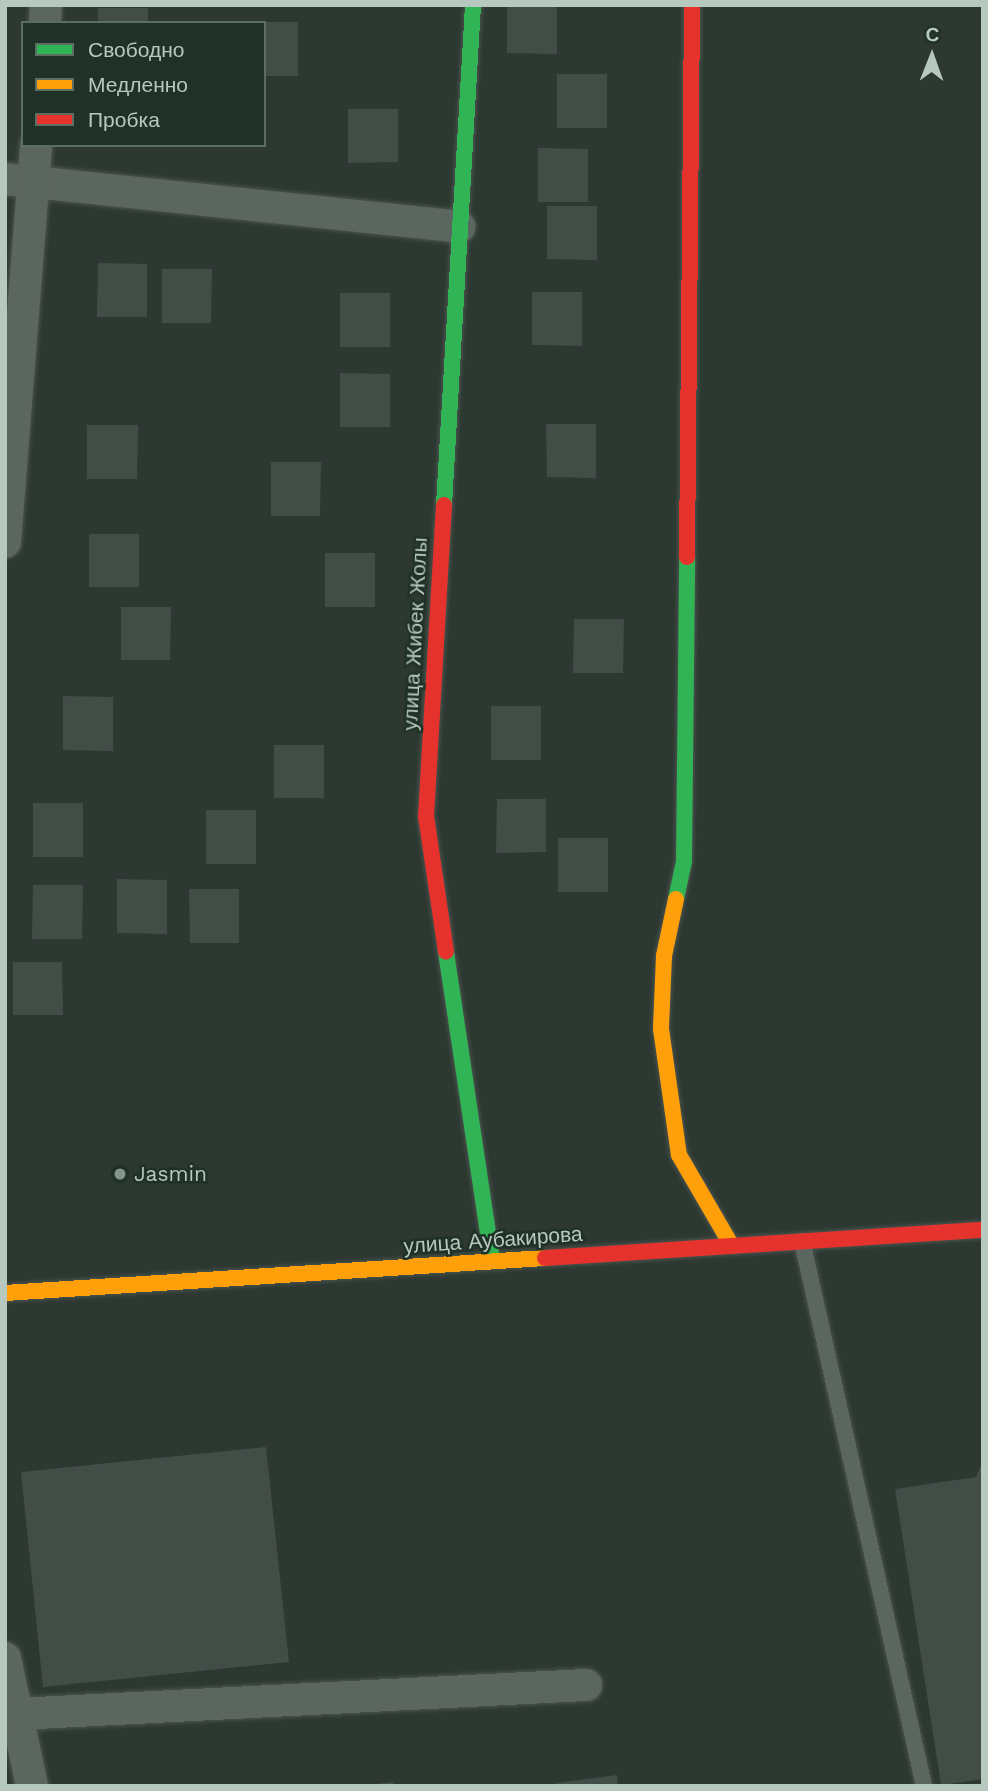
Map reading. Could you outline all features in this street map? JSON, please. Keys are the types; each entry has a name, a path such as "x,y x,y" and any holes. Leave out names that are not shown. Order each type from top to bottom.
{"street":[{"name":"улица Жибек Жолы","path":"473,5 458,227 426,816 492,1261"},
{"path":"692,5 684,862 664,956 662,1029 679,1155 732,1245"},
{"path":"5,542 19,181 35,147"},
{"path":"19,181 458,227"},
{"name":"улица Аубакирова","path":"5,1293 983,1230"},
{"path":"5,1658 32,1786"},
{"path":"17,1714 586,1685"}],"lane":[{"path":"802,1241 924,1786"}],"building":[{"path":"507,5 557,5 557,54 507,53"},
{"path":"98,8 148,8 148,21 98,21"},
{"path":"266,22 298,22 298,76 266,76"},
{"path":"557,74 607,74 607,128 557,128"},
{"path":"348,109 398,109 398,162 348,163"},
{"path":"538,148 588,149 588,202 538,202"},
{"path":"547,206 597,206 597,260 547,259"},
{"path":"98,263 147,264 147,317 97,317"},
{"path":"162,269 212,269 211,323 162,323"},
{"path":"532,292 582,292 582,346 532,345"},
{"path":"340,293 390,293 390,347 340,347"},
{"path":"340,373 390,374 390,427 340,427"},
{"path":"546,424 596,424 596,478 547,477"},
{"path":"87,425 138,425 137,479 87,479"},
{"path":"271,462 321,462 320,516 271,516"},
{"path":"89,534 139,534 139,587 89,587"},
{"path":"325,553 375,553 375,607 325,607"},
{"path":"121,607 171,607 170,660 121,660"},
{"path":"574,619 624,619 623,673 573,673"},
{"path":"63,696 113,697 113,751 63,750"},
{"path":"491,706 541,706 541,760 491,760"},
{"path":"274,745 324,745 324,798 274,798"},
{"path":"497,799 546,799 546,852 496,853"},
{"path":"33,803 83,803 83,857 33,857"},
{"path":"206,810 256,810 256,864 206,864"},
{"path":"558,838 608,838 608,892 558,892"},
{"path":"117,879 167,880 167,934 117,933"},
{"path":"33,885 83,885 82,939 32,939"},
{"path":"189,889 239,889 239,943 190,943"},
{"path":"13,962 62,962 63,1015 13,1015"},
{"path":"266,1447 289,1662 43,1687 21,1472"},
{"path":"983,1460 983,1779 941,1785 895,1489 976,1477"},
{"path":"617,1775 618,1786 557,1786 556,1783"},
{"path":"393,1782 393,1786 376,1786 376,1784"}],"traffic: fast":[{"path":"444,505 473,5"},
{"path":"676,899 684,861 687,557"},
{"path":"446,952 492,1261"}],"traffic: slow":[{"path":"676,899 664,956 661,1029 679,1155 732,1246"},
{"path":"5,1293 545,1258"}],"traffic: jam":[{"path":"687,557 692,5"},
{"path":"444,505 426,816 446,952"},
{"path":"545,1258 983,1230"}],"place":[{"name":"Jasmin","path":"120,1174"}]}
